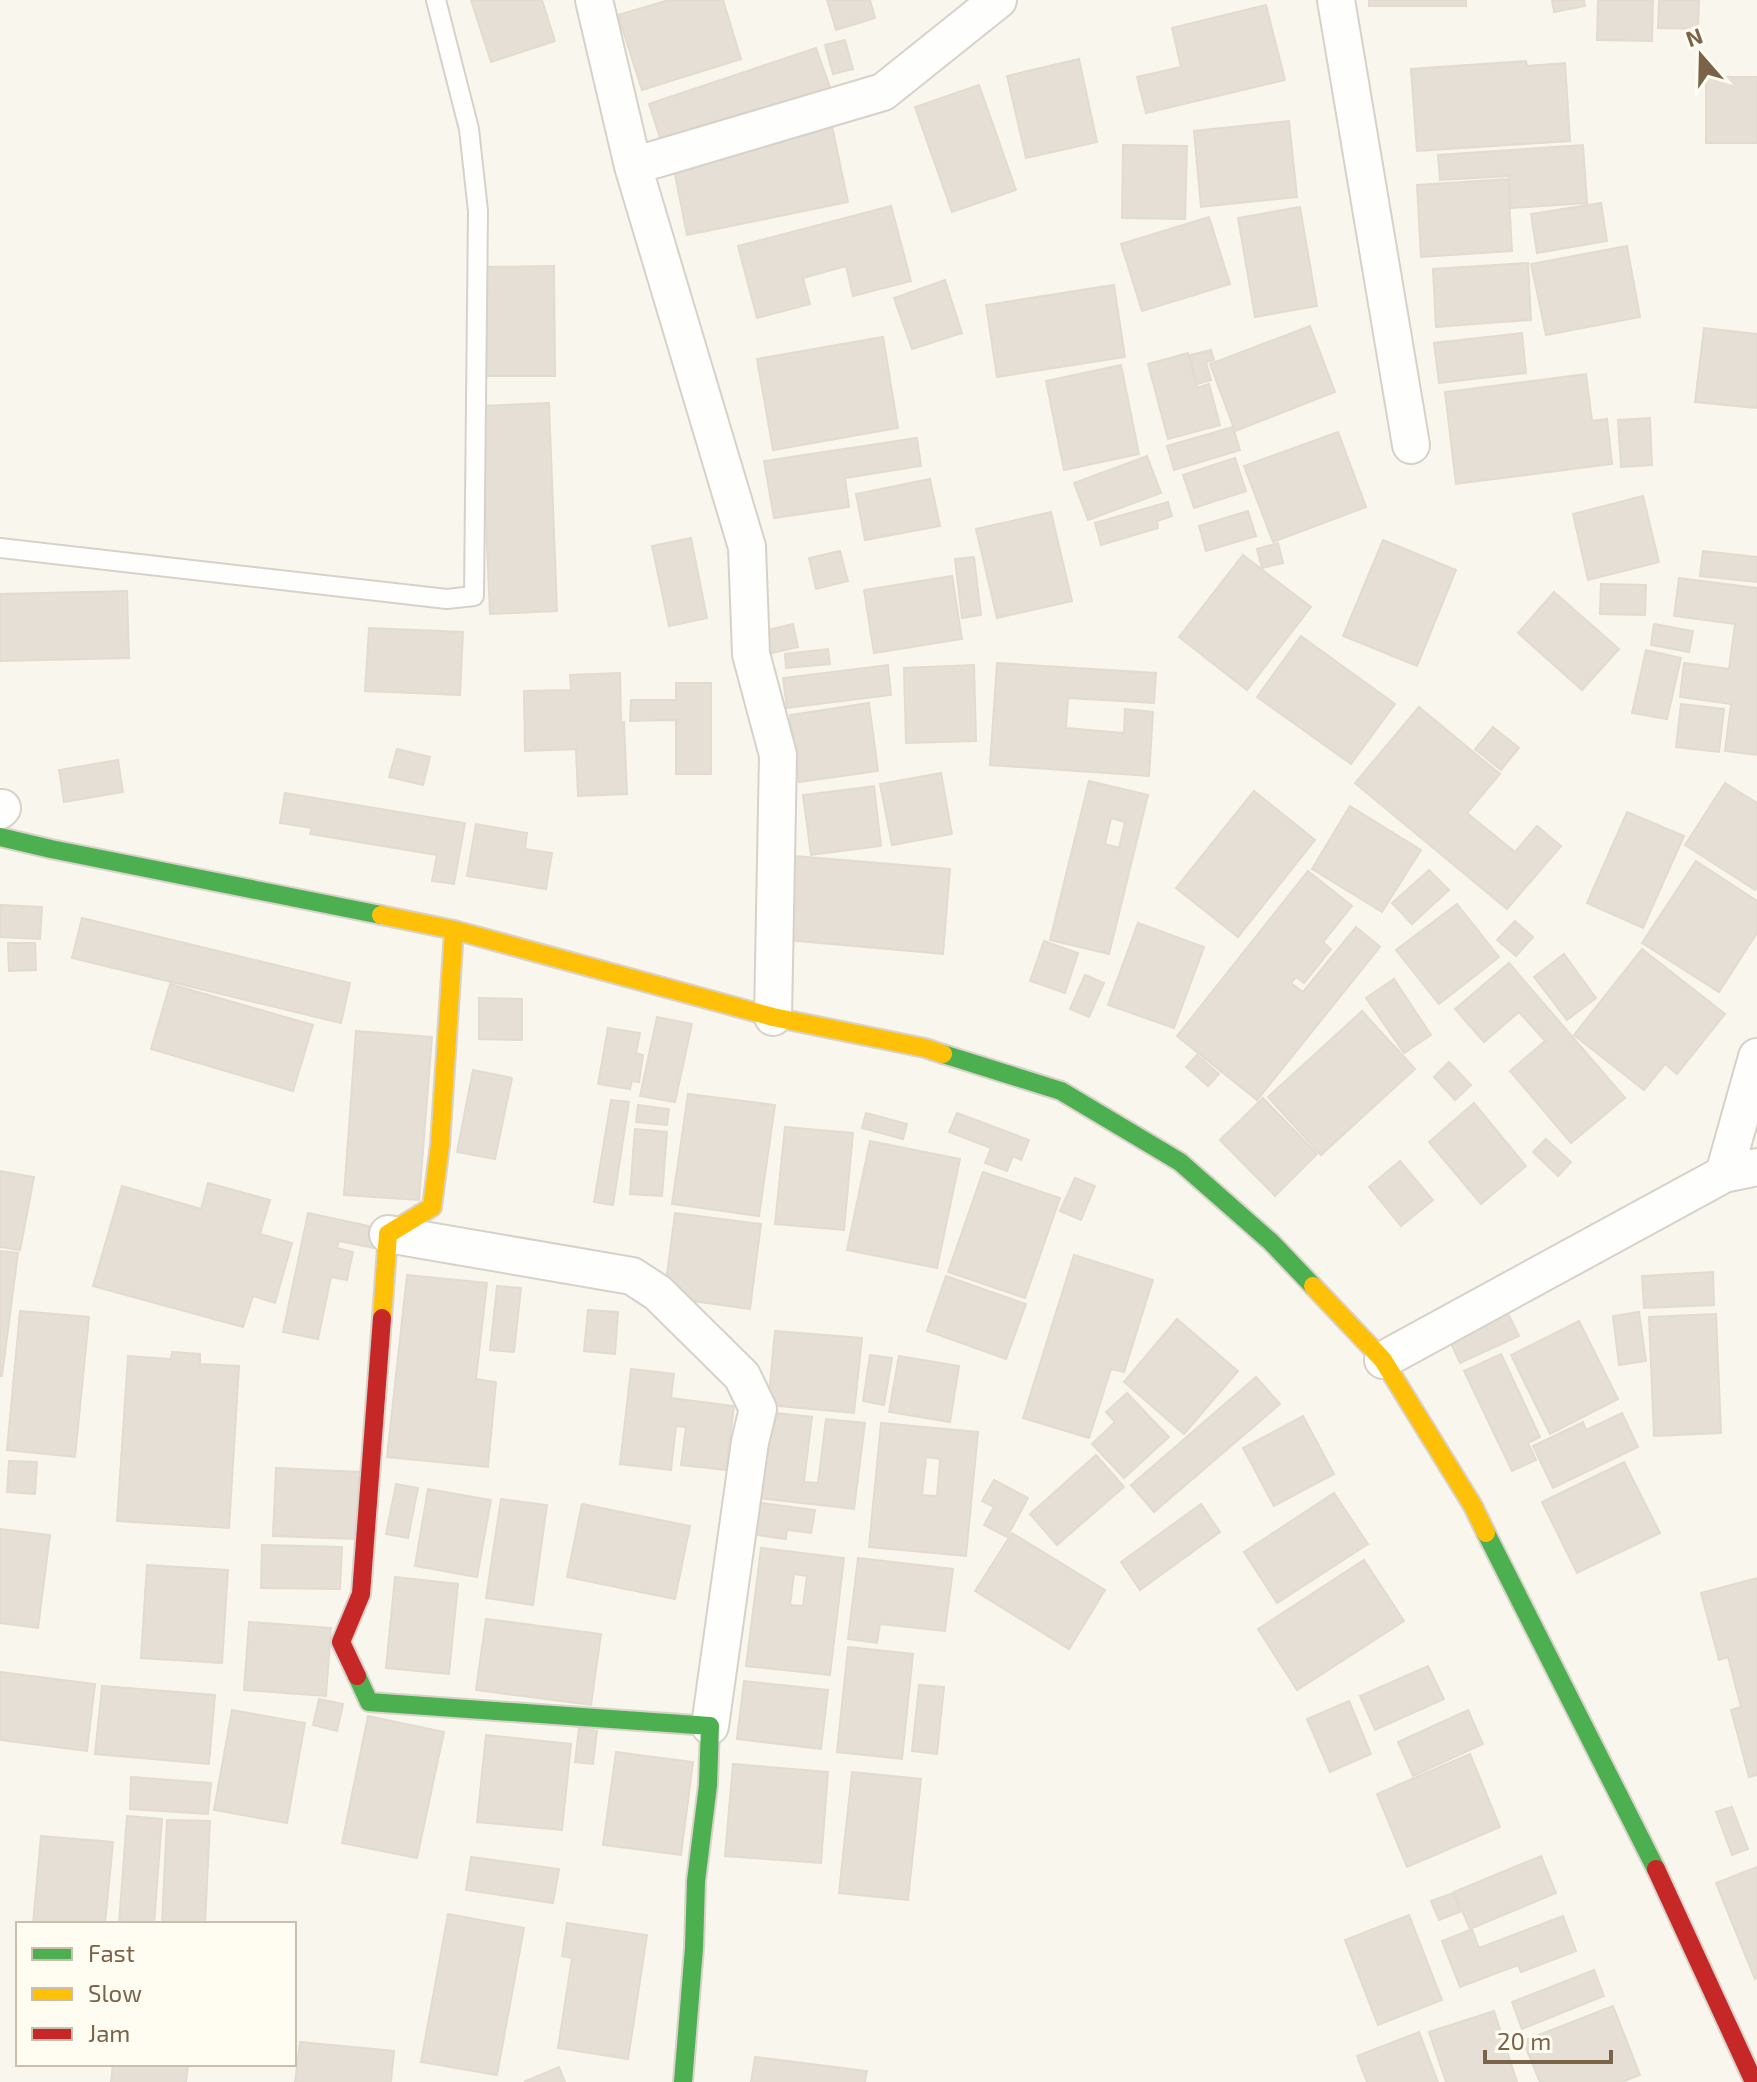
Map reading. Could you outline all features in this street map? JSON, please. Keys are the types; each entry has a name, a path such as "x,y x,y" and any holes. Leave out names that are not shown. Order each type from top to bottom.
{"main road":[{"path":"6,817 51,849 454,930 773,1017 925,1048 1061,1091 1180,1162 1271,1242 1383,1360 1473,1506 1669,1894 1754,2082"},
{"path":"454,930 440,1145 432,1207 388,1234 361,1594 341,1642 369,1702 710,1726 708,1785 696,1881 683,2082"}],"street":[{"path":"594,0 633,166 747,547 751,654 778,755 773,1017"},
{"path":"633,166 883,92 998,0"},
{"path":"1336,0 1411,445"},
{"path":"1383,1360 1740,1170 1757,1057"},
{"path":"388,1234 632,1276 658,1293 742,1376 758,1409 750,1442 710,1726"}],"lane":[{"path":"0,548 447,599 474,596 478,211 469,129 436,0"}],"building":[{"path":"471,0 542,0 555,41 491,62"},
{"path":"669,0 723,0 741,59 642,90 618,15"},
{"path":"827,0 870,0 875,18 836,30"},
{"path":"1369,0 1466,0 1466,6 1369,6"},
{"path":"1552,0 1584,0 1585,6 1554,12"},
{"path":"1598,0 1653,0 1652,41 1597,40"},
{"path":"1659,0 1699,0 1698,29 1658,28"},
{"path":"1266,5 1285,80 1146,113 1137,77 1181,67 1172,28"},
{"path":"845,40 853,69 833,74 825,45"},
{"path":"816,48 832,93 664,150 649,104"},
{"path":"1079,59 1097,142 1026,158 1007,76"},
{"path":"1526,61 1527,66 1565,63 1570,141 1417,151 1411,69"},
{"path":"1706,77 1757,77 1757,143 1706,143"},
{"path":"979,85 1016,190 952,212 915,107"},
{"path":"1289,121 1297,197 1201,207 1194,131"},
{"path":"832,126 848,202 687,235 672,159"},
{"path":"1123,145 1187,146 1185,219 1122,218"},
{"path":"1583,145 1587,203 1511,208 1509,176 1440,180 1438,155"},
{"path":"1508,179 1512,251 1421,257 1417,185"},
{"path":"1601,203 1607,241 1537,253 1531,214"},
{"path":"891,206 911,281 853,296 846,266 803,278 810,304 757,318 738,246"},
{"path":"1300,207 1317,306 1255,317 1238,218"},
{"path":"1209,217 1230,284 1142,311 1121,244"},
{"path":"1627,246 1640,317 1546,335 1531,264"},
{"path":"1528,263 1531,320 1436,327 1433,269"},
{"path":"554,266 555,376 484,376 483,267"},
{"path":"945,280 962,333 912,349 894,298"},
{"path":"1114,285 1125,357 997,377 986,305"},
{"path":"1310,326 1335,392 1235,431 1210,364"},
{"path":"1704,328 1757,334 1757,408 1695,402"},
{"path":"1522,333 1526,373 1439,383 1434,343"},
{"path":"883,337 898,428 773,450 757,359"},
{"path":"1211,350 1214,360 1206,362 1211,380 1197,384 1190,355"},
{"path":"1188,353 1197,388 1209,384 1220,425 1168,439 1148,364"},
{"path":"1121,365 1139,454 1064,470 1046,381"},
{"path":"1586,374 1592,421 1607,419 1612,464 1456,484 1445,392"},
{"path":"549,403 557,611 490,614 481,406"},
{"path":"1650,418 1652,465 1621,467 1618,420"},
{"path":"1233,427 1240,450 1174,470 1167,446"},
{"path":"1338,432 1366,507 1273,542 1244,466"},
{"path":"917,438 921,466 845,478 849,507 774,518 764,461"},
{"path":"1147,456 1161,493 1088,520 1074,483"},
{"path":"1235,458 1246,491 1194,508 1183,475"},
{"path":"930,479 940,526 865,540 856,494"},
{"path":"1643,496 1659,562 1588,580 1573,514"},
{"path":"1168,502 1172,516 1157,521 1158,528 1101,545 1095,523"},
{"path":"1248,511 1256,536 1206,551 1199,526"},
{"path":"1051,512 1072,601 997,618 976,529"},
{"path":"691,538 707,618 669,626 652,546"},
{"path":"1383,540 1456,570 1417,666 1343,636"},
{"path":"1278,543 1283,563 1262,568 1257,549"},
{"path":"840,551 848,581 816,589 809,558"},
{"path":"1703,551 1757,557 1757,582 1700,576"},
{"path":"1243,555 1311,607 1247,690 1179,637"},
{"path":"974,557 981,615 962,618 955,559"},
{"path":"952,576 962,639 874,653 864,590"},
{"path":"1679,578 1757,588 1757,755 1725,751 1731,704 1680,697 1684,663 1729,669 1735,624 1674,616"},
{"path":"1601,584 1646,585 1645,615 1600,614"},
{"path":"127,591 129,658 0,661 0,594"},
{"path":"1554,592 1619,649 1582,690 1518,633"},
{"path":"793,624 798,647 768,654 763,631"},
{"path":"1654,624 1693,631 1689,652 1651,645"},
{"path":"369,628 463,632 460,695 365,691"},
{"path":"1301,636 1395,704 1351,764 1257,697"},
{"path":"828,649 830,664 786,668 785,654"},
{"path":"1646,650 1681,658 1667,719 1632,713"},
{"path":"997,663 1156,673 1154,703 1068,698 1066,728 1124,733 1125,709 1153,712 1149,776 990,765"},
{"path":"888,665 891,695 787,708 783,678"},
{"path":"974,665 976,741 906,743 904,668"},
{"path":"620,673 627,794 578,796 576,749 525,751 524,691 571,690 570,675"},
{"path":"676,683 711,683 711,774 676,774 676,720 630,721 631,700 676,700"},
{"path":"869,703 878,771 799,782 790,715"},
{"path":"1681,704 1724,709 1719,752 1676,747"},
{"path":"1419,707 1500,774 1467,813 1515,852 1537,826 1561,846 1507,909 1355,783"},
{"path":"1493,727 1519,748 1501,770 1475,749"},
{"path":"397,749 430,757 423,785 389,777"},
{"path":"118,760 123,792 64,802 59,770"},
{"path":"941,773 952,834 892,845 880,784"},
{"path":"1089,781 1148,795 1109,954 1050,940","holes":["1111,818 1125,822 1119,848 1105,844"]},
{"path":"1725,783 1757,803 1755,890 1685,845"},
{"path":"874,786 881,846 811,855 803,795"},
{"path":"1254,791 1315,840 1238,937 1176,888"},
{"path":"285,793 465,823 454,884 432,881 437,855 310,834 312,828 280,823"},
{"path":"1350,806 1421,850 1382,912 1312,869"},
{"path":"1627,812 1684,836 1643,928 1587,903"},
{"path":"476,824 527,833 525,849 552,853 546,889 467,876"},
{"path":"795,856 950,869 943,954 787,940"},
{"path":"1696,861 1757,901 1757,933 1719,992 1642,943"},
{"path":"1429,870 1449,890 1412,924 1392,903"},
{"path":"1308,871 1352,906 1323,942 1331,949 1304,983 1296,977 1291,983 1303,992 1356,927 1380,947 1257,1100 1177,1036"},
{"path":"1457,904 1499,957 1439,1004 1396,950"},
{"path":"1,905 42,907 40,939 0,937"},
{"path":"82,918 350,983 341,1023 72,958"},
{"path":"1515,921 1533,937 1516,956 1497,940"},
{"path":"1138,923 1204,947 1174,1028 1108,1005"},
{"path":"1044,941 1078,953 1065,993 1030,981"},
{"path":"8,943 35,943 36,970 9,971"},
{"path":"1642,949 1725,1014 1677,1074 1665,1064 1644,1090 1574,1035"},
{"path":"1564,954 1596,998 1567,1020 1534,977"},
{"path":"1509,963 1625,1098 1571,1143 1510,1071 1545,1041 1519,1012 1484,1042 1455,1009"},
{"path":"1085,975 1104,983 1089,1017 1070,1009"},
{"path":"1394,979 1431,1035 1404,1053 1366,998"},
{"path":"170,984 313,1025 293,1091 151,1049"},
{"path":"479,998 522,999 522,1040 479,1039"},
{"path":"1362,1011 1415,1069 1321,1155 1268,1097"},
{"path":"657,1017 692,1024 675,1102 640,1096"},
{"path":"608,1028 640,1033 636,1053 643,1055 639,1082 632,1081 630,1089 598,1084"},
{"path":"356,1031 432,1037 419,1200 344,1195"},
{"path":"1197,1055 1219,1074 1208,1086 1186,1067"},
{"path":"1449,1062 1471,1085 1455,1100 1434,1077"},
{"path":"473,1070 512,1078 495,1159 457,1152"},
{"path":"688,1094 775,1105 759,1216 672,1204"},
{"path":"1263,1098 1317,1154 1275,1196 1220,1140"},
{"path":"611,1100 629,1102 613,1205 594,1202"},
{"path":"1474,1103 1526,1166 1481,1204 1429,1142"},
{"path":"638,1105 669,1109 667,1125 636,1122"},
{"path":"866,1113 907,1124 903,1139 862,1128"},
{"path":"957,1113 1029,1140 1021,1160 1013,1156 1007,1171 985,1163 991,1148 949,1132"},
{"path":"785,1127 853,1133 844,1230 775,1224"},
{"path":"635,1129 667,1132 662,1196 630,1194"},
{"path":"1546,1139 1571,1162 1558,1176 1533,1152"},
{"path":"870,1141 960,1159 937,1268 847,1250"},
{"path":"1400,1161 1433,1200 1401,1226 1369,1187"},
{"path":"0,1171 34,1177 20,1250 0,1247"},
{"path":"983,1172 1060,1198 1025,1298 948,1272"},
{"path":"1075,1178 1095,1186 1081,1220 1060,1211"},
{"path":"208,1183 270,1200 260,1234 292,1243 275,1303 253,1296 243,1327 93,1286 122,1186 201,1209"},
{"path":"308,1213 383,1229 379,1249 339,1241 337,1248 353,1252 347,1280 331,1277 318,1339 283,1332"},
{"path":"675,1213 761,1224 750,1309 664,1297"},
{"path":"0,1251 18,1253 2,1376 0,1376"},
{"path":"1074,1255 1153,1280 1124,1372 1111,1369 1089,1438 1023,1418"},
{"path":"1713,1272 1714,1305 1644,1308 1642,1276"},
{"path":"407,1275 487,1283 476,1379 496,1382 488,1467 387,1457"},
{"path":"946,1276 1026,1304 1006,1359 927,1331"},
{"path":"497,1286 521,1288 514,1352 490,1350"},
{"path":"1502,1301 1519,1336 1460,1363 1444,1328"},
{"path":"588,1310 618,1312 615,1354 584,1351"},
{"path":"20,1311 89,1317 75,1457 7,1450"},
{"path":"1639,1312 1646,1361 1619,1365 1613,1316"},
{"path":"1716,1314 1721,1433 1654,1436 1649,1317"},
{"path":"1177,1319 1238,1371 1184,1434 1124,1382"},
{"path":"1579,1321 1618,1399 1550,1434 1511,1355"},
{"path":"775,1331 862,1338 854,1413 768,1405"},
{"path":"172,1352 200,1354 200,1364 239,1366 229,1528 117,1521 128,1356 171,1359"},
{"path":"1501,1354 1540,1437 1528,1443 1536,1460 1512,1471 1464,1371"},
{"path":"870,1355 892,1358 884,1405 863,1401"},
{"path":"899,1356 959,1366 950,1422 889,1412"},
{"path":"631,1369 674,1374 671,1398 734,1406 726,1470 681,1465 686,1427 676,1426 671,1470 620,1464"},
{"path":"1256,1377 1280,1404 1154,1512 1131,1485"},
{"path":"1127,1393 1169,1437 1124,1478 1092,1444 1115,1422 1106,1412"},
{"path":"767,1412 812,1417 804,1482 818,1483 826,1419 865,1423 854,1509 758,1498"},
{"path":"1622,1413 1638,1447 1553,1488 1533,1446 1583,1422 1586,1430"},
{"path":"1303,1416 1334,1474 1274,1506 1243,1448"},
{"path":"881,1423 978,1432 966,1556 869,1547","holes":["926,1457 940,1459 937,1496 922,1495"]},
{"path":"1096,1455 1124,1487 1057,1545 1030,1514"},
{"path":"9,1461 37,1462 35,1494 7,1492"},
{"path":"1624,1462 1660,1533 1577,1573 1542,1502"},
{"path":"276,1468 361,1472 357,1539 273,1536"},
{"path":"994,1480 1028,1498 1007,1537 984,1525 994,1507 982,1501"},
{"path":"396,1484 418,1488 408,1538 386,1534"},
{"path":"428,1489 491,1500 477,1577 415,1566"},
{"path":"1334,1493 1368,1544 1277,1603 1244,1552"},
{"path":"501,1499 547,1505 533,1605 486,1598"},
{"path":"755,1502 815,1510 811,1533 787,1530 786,1539 750,1534"},
{"path":"582,1504 690,1526 675,1599 567,1577"},
{"path":"1201,1504 1220,1532 1140,1590 1121,1562"},
{"path":"0,1529 50,1535 38,1628 0,1623"},
{"path":"1012,1533 1105,1590 1069,1649 975,1591"},
{"path":"262,1545 342,1547 340,1589 261,1588"},
{"path":"761,1548 844,1558 830,1675 746,1666","holes":["794,1574 807,1576 803,1606 790,1605"]},
{"path":"858,1558 953,1569 945,1631 880,1624 877,1643 848,1639"},
{"path":"1364,1560 1404,1621 1297,1690 1258,1629"},
{"path":"147,1565 228,1570 222,1663 141,1658"},
{"path":"395,1577 458,1584 449,1674 386,1668"},
{"path":"1757,1578 1757,1775 1749,1777 1731,1710 1741,1707 1728,1657 1719,1660 1701,1593"},
{"path":"486,1619 601,1634 591,1705 476,1690"},
{"path":"249,1622 331,1628 326,1696 244,1690"},
{"path":"848,1647 913,1654 902,1759 837,1752"},
{"path":"1428,1666 1444,1699 1375,1730 1360,1696"},
{"path":"0,1672 95,1684 87,1751 0,1740"},
{"path":"744,1681 828,1690 821,1749 737,1739"},
{"path":"919,1685 944,1687 937,1754 912,1751"},
{"path":"102,1686 215,1695 209,1764 95,1754"},
{"path":"319,1699 343,1704 337,1731 313,1725"},
{"path":"1349,1701 1371,1754 1330,1772 1307,1719"},
{"path":"232,1710 305,1723 287,1823 214,1810"},
{"path":"1468,1710 1483,1744 1413,1776 1398,1742"},
{"path":"368,1716 444,1732 417,1858 342,1843"},
{"path":"579,1728 597,1731 593,1764 575,1762"},
{"path":"486,1735 571,1744 562,1830 477,1822"},
{"path":"616,1752 693,1762 681,1855 603,1845"},
{"path":"1470,1754 1500,1827 1407,1867 1377,1794"},
{"path":"733,1764 828,1772 821,1863 725,1856"},
{"path":"852,1772 921,1779 908,1900 839,1893"},
{"path":"131,1777 211,1783 208,1814 130,1809"},
{"path":"1732,1807 1748,1849 1732,1855 1716,1812"},
{"path":"127,1816 162,1819 154,1922 119,1922"},
{"path":"167,1820 210,1821 205,1922 162,1922"},
{"path":"41,1836 113,1842 105,1922 33,1922"},
{"path":"1541,1856 1556,1893 1470,1929 1454,1892"},
{"path":"471,1857 559,1869 553,1903 466,1890"},
{"path":"1757,1867 1757,1978 1755,1979 1716,1883"},
{"path":"1453,1893 1460,1912 1439,1920 1431,1901"},
{"path":"448,1914 524,1928 497,2075 421,2062"},
{"path":"1409,1915 1442,2000 1378,2025 1345,1940"},
{"path":"1563,1916 1576,1951 1521,1972 1518,1965 1460,1987 1442,1941 1472,1929 1479,1948"},
{"path":"567,1923 647,1935 628,2059 558,2048 572,1958 562,1956"},
{"path":"1594,1970 1604,1996 1522,2029 1512,2002"},
{"path":"1613,2006 1640,2075 1622,2082 1540,2082 1523,2041"},
{"path":"1494,2011 1517,2082 1446,2082 1429,2032"},
{"path":"1419,2032 1438,2082 1367,2082 1357,2056"},
{"path":"300,2042 394,2051 391,2082 295,2082"},
{"path":"755,2057 867,2071 865,2082 751,2082"},
{"path":"113,2066 188,2066 186,2082 111,2082"},
{"path":"559,2067 565,2082 524,2082"}],"traffic: fast":[{"path":"0,837 381,915"},
{"path":"943,1054 1061,1091 1180,1162 1271,1242 1313,1286"},
{"path":"1486,1533 1656,1869"},
{"path":"357,1676 369,1702 710,1726 708,1785 696,1881 683,2082"}],"traffic: slow":[{"path":"381,915 454,930 773,1017 943,1054"},
{"path":"382,1318 388,1234 432,1207 440,1145 454,930"},
{"path":"1313,1286 1383,1360 1473,1506 1486,1533"}],"traffic: jam":[{"path":"357,1676 341,1642 361,1594 382,1318"},
{"path":"1656,1869 1754,2082"}]}
